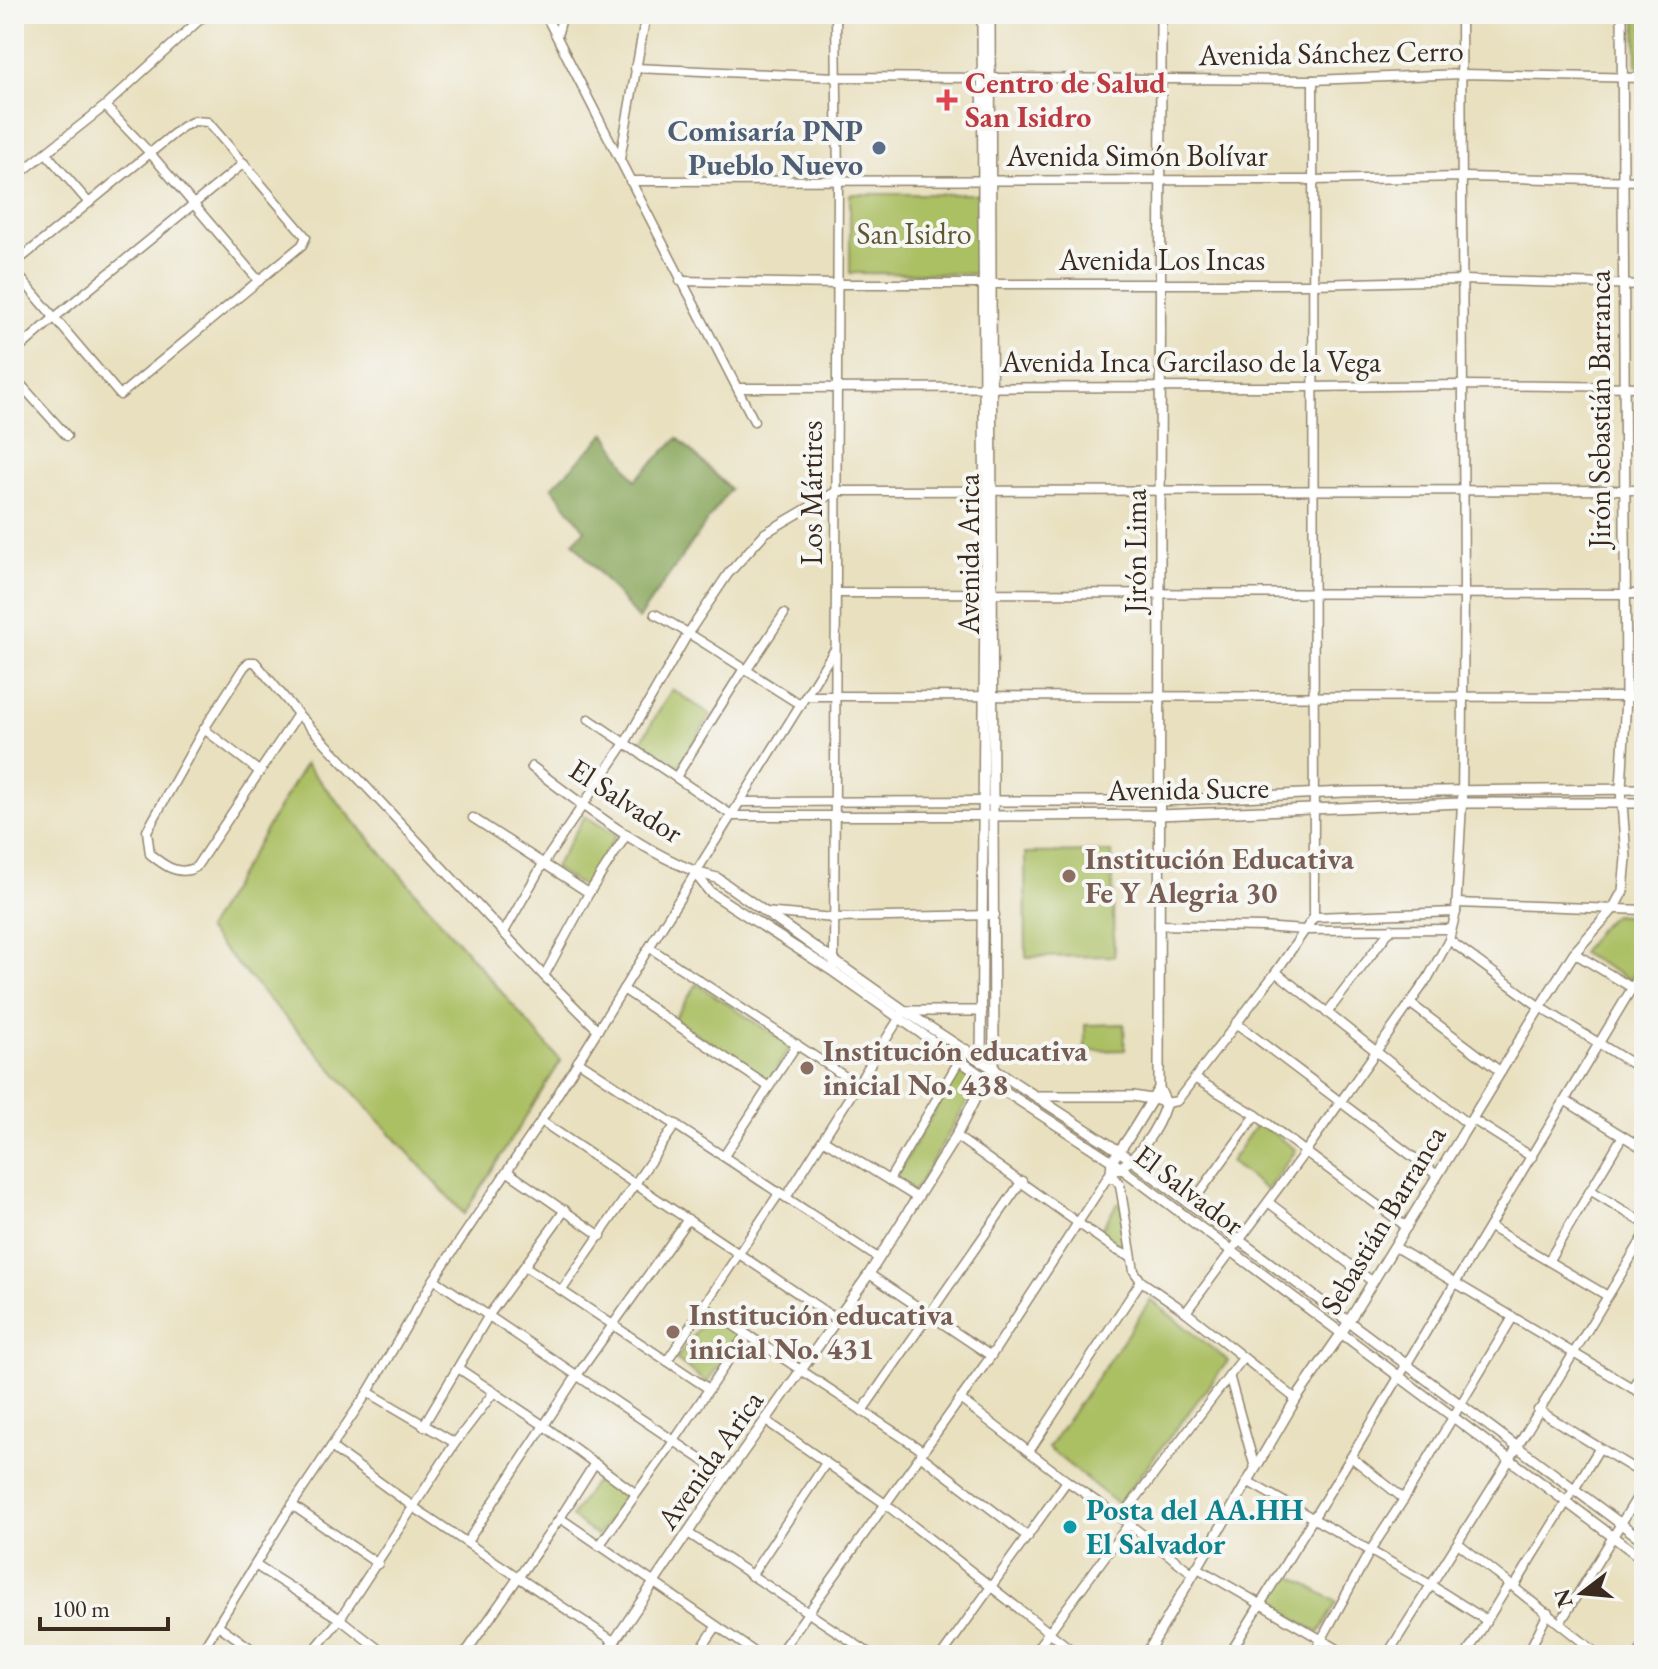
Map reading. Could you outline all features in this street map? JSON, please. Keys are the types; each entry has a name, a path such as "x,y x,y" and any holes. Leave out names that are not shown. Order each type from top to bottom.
{"street":[{"path":"14,178 105,106 206,14"},
{"path":"545,14 754,421"},
{"path":"557,36 563,14"},
{"path":"620,160 646,14"},
{"name":"Los Mártires","path":"834,972 836,14"},
{"name":"Avenida Arica","path":"605,1655 726,1476 869,1274 956,1136 994,1067 995,915 989,816 986,77 982,14"},
{"name":"Avenida Arica","path":"986,77 990,14"},
{"name":"Jirón Lima","path":"1161,14 1159,1088 1166,1103"},
{"path":"1186,1312 1411,1004 1449,940 1457,907 1462,803 1464,594 1461,14"},
{"name":"Jirón Sebastián Barranca","path":"1621,803 1626,697 1622,14"},
{"name":"Avenida Sánchez Cerro","path":"635,68 836,77 1313,80 1462,74 1644,78"},
{"path":"1038,1096 1133,1096 1166,1103 1177,1101 1314,917 1313,80"},
{"path":"105,106 150,153 259,281"},
{"path":"14,264 182,127 194,121 208,122 306,237 302,245 120,395 14,270"},
{"path":"46,153 89,203"},
{"path":"14,353 244,163"},
{"name":"Avenida Simón Bolívar","path":"630,181 1160,181 1462,177 1644,181"},
{"name":"Avenida Los Incas","path":"680,281 1314,284 1463,280 1644,285"},
{"path":"14,377 67,436"},
{"name":"Avenida Inca Garcilaso de la Vega","path":"739,388 1644,387"},
{"path":"504,932 543,864 625,743 689,632 728,574 760,537 837,491 1644,490"},
{"path":"836,593 1644,594"},
{"path":"655,614 689,632 744,670 804,700 835,697 1644,697"},
{"path":"676,777 744,670 784,614"},
{"path":"199,1655 292,1505 368,1392 434,1279 541,1121 835,649"},
{"path":"298,714 196,867 188,872 176,870 150,854 147,831 204,729 244,667 255,662 298,714 598,1030"},
{"path":"589,719 733,816"},
{"path":"204,729 260,772"},
{"name":"El Salvador","path":"532,767 627,834 695,873 717,878 833,960 959,1059 1230,1252 1644,1560"},
{"name":"Avenida Sucre","path":"741,802 1160,801 1313,793 1644,789"},
{"name":"Avenida Sucre","path":"733,816 1159,815 1462,803 1644,803"},
{"name":"Sebastián Barranca","path":"1146,1655 1296,1399 1349,1322 1540,1007 1574,953 1613,909 1623,891 1626,877 1621,803"},
{"name":"Avenida Arica","path":"980,1089 983,915 989,816"},
{"path":"473,818 589,893"},
{"path":"544,976 589,893 627,834"},
{"name":"El Salvador","path":"695,873 710,892 902,1014 982,1059 1119,1151 1644,1541"},
{"path":"1314,917 1457,907 1644,910"},
{"path":"762,911 834,918 995,915"},
{"path":"1159,925 1304,930 1451,929"},
{"path":"1327,1013 1391,929"},
{"path":"1449,940 1540,1007 1644,1071"},
{"path":"650,948 858,1085"},
{"path":"1574,953 1644,995"},
{"path":"1229,1655 1644,968"},
{"path":"1276,972 1470,1122 1532,1157"},
{"path":"623,989 769,1087"},
{"path":"1411,1004 1501,1072"},
{"path":"667,1361 739,1254 824,1140 902,1014 982,1011"},
{"path":"1236,1023 1437,1175"},
{"path":"724,1156 797,1044"},
{"path":"889,1180 966,1049"},
{"path":"578,1061 878,1258"},
{"path":"1196,1079 1256,1115 1407,1227"},
{"path":"778,1655 991,1356 1113,1169 1119,1151 1159,1088"},
{"path":"1566,1101 1644,1149"},
{"path":"1113,1169 1130,1159 1153,1131 1166,1103"},
{"path":"1192,1203 1256,1115"},
{"path":"541,1121 836,1319"},
{"path":"562,1290 676,1124"},
{"path":"956,1136 1116,1250 1131,1257"},
{"path":"1549,1260 1622,1137"},
{"path":"824,1140 916,1197"},
{"path":"1113,1169 1120,1185 1134,1271 1141,1281 1186,1312 1296,1399"},
{"path":"508,1172 601,1236"},
{"path":"862,1411 1022,1181"},
{"path":"1590,1190 1644,1223"},
{"path":"1268,1202 1373,1282"},
{"path":"423,1426 489,1315 565,1210"},
{"path":"467,1542 543,1425 688,1219"},
{"path":"1490,1227 1606,1295"},
{"path":"1387,1655 1644,1236"},
{"path":"1395,1247 1644,1395"},
{"path":"526,1267 709,1389"},
{"path":"869,1274 991,1356"},
{"path":"434,1279 726,1476"},
{"path":"1030,1450 1141,1281"},
{"path":"704,1306 921,1453 1028,1537"},
{"path":"1313,1655 1370,1551 1513,1317"},
{"path":"599,1546 746,1334"},
{"path":"1032,1655 1243,1358"},
{"path":"458,1368 543,1425 635,1493"},
{"path":"1632,1388 1644,1369"},
{"path":"1229,1375 1255,1468"},
{"path":"368,1392 455,1443"},
{"path":"310,1655 340,1619 455,1443 494,1392"},
{"path":"960,1399 1067,1481 1194,1570 1348,1655"},
{"path":"1538,1410 1644,1475"},
{"path":"765,1420 884,1503 1078,1655"},
{"path":"331,1447 415,1508 615,1642"},
{"path":"1466,1655 1599,1449"},
{"path":"1351,1457 1404,1499"},
{"path":"464,1655 595,1463"},
{"path":"751,1576 826,1463"},
{"path":"942,1655 1067,1481"},
{"path":"1247,1481 1429,1584 1486,1620"},
{"path":"1560,1623 1644,1486"},
{"path":"292,1505 378,1564"},
{"path":"560,1518 759,1655"},
{"path":"688,1533 872,1655"},
{"path":"1458,1543 1594,1653"},
{"path":"255,1565 340,1619 386,1655"},
{"path":"1527,1655 1548,1613"},
{"path":"218,1625 260,1655"},
{"path":"697,1655 716,1627"},
{"path":"1639,1655 1644,1644"}],"green space":[{"path":"1636,14 1644,14 1644,67 1637,67"},
{"name":"San Isidro","path":"850,194 978,194 977,274 850,273"},
{"path":"606,433 635,480 678,438 730,489 638,619 573,542 585,530 552,487"},
{"path":"672,689 711,715 678,766 640,743"},
{"path":"305,764 561,1061 464,1214 206,930"},
{"path":"585,816 616,835 585,888 554,868"},
{"path":"1112,852 1114,956 1026,957 1025,853"},
{"path":"1614,915 1644,918 1644,956 1630,980 1581,953 1601,926"},
{"path":"697,984 791,1046 769,1081 674,1019"},
{"path":"1124,1024 1125,1050 1085,1051 1085,1025"},
{"path":"958,1070 979,1082 915,1191 895,1179"},
{"path":"1258,1122 1296,1150 1267,1190 1230,1162"},
{"path":"1117,1204 1122,1204 1126,1242 1121,1247 1100,1231"},
{"path":"1151,1300 1228,1361 1118,1504 1048,1448"},
{"path":"709,1314 741,1334 707,1383 676,1359"},
{"path":"599,1476 627,1495 597,1536 571,1517"},
{"path":"1286,1573 1337,1602 1319,1633 1269,1603"}],"place":[{"name":"Centro de Salud San Isidro","path":"947,100"},
{"name":"Comisaría PNP Pueblo Nuevo","path":"879,148"},
{"name":"Institución Educativa Fe Y Alegria 30","path":"1069,876"},
{"name":"Institución educativa inicial No. 438","path":"807,1068"},
{"name":"Institución educativa inicial No. 431","path":"673,1332"},
{"name":"Posta del AA.HH El Salvador","path":"1070,1527"}]}
